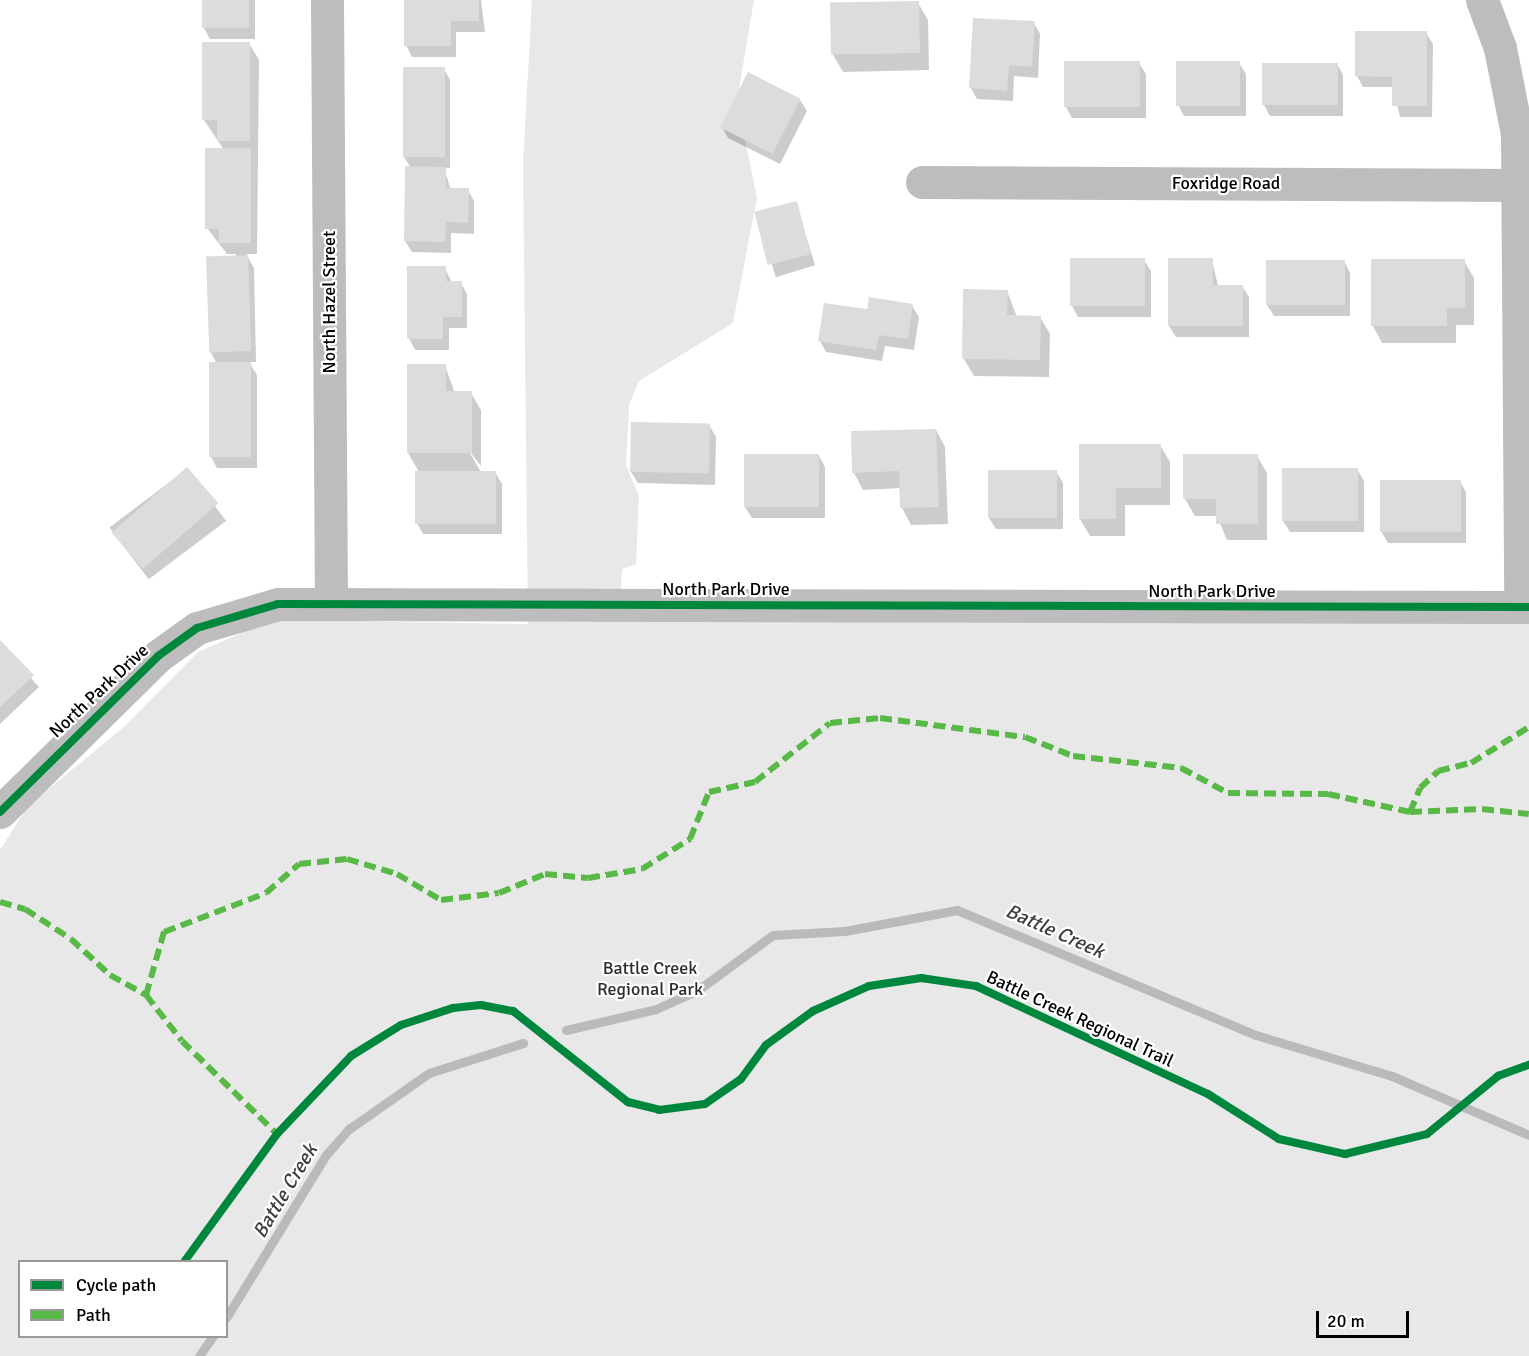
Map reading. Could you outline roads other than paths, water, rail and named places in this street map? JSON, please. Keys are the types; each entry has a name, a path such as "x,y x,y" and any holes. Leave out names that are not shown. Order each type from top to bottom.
{"street":[{"name":"North Hazel Street","path":"327,0 331,603"},
{"path":"1482,0 1512,93 1523,185 1525,607"},
{"name":"Foxridge Road","path":"922,182 1523,185"},
{"name":"North Park Drive","path":"0,812 79,728 197,628 278,604 1525,607"}],"waterway":[{"name":"Battle Creek","path":"566,1030 656,1009 698,990 773,935 845,931 957,910 1256,1035 1392,1076 1529,1135"},
{"name":"Battle Creek","path":"228,1315 326,1155 349,1129 429,1073 523,1043"},
{"name":"Battle Creek","path":"199,1356 212,1338"}],"park label":[{"name":"Battle Creek Regional Park","path":"650,979"}]}
